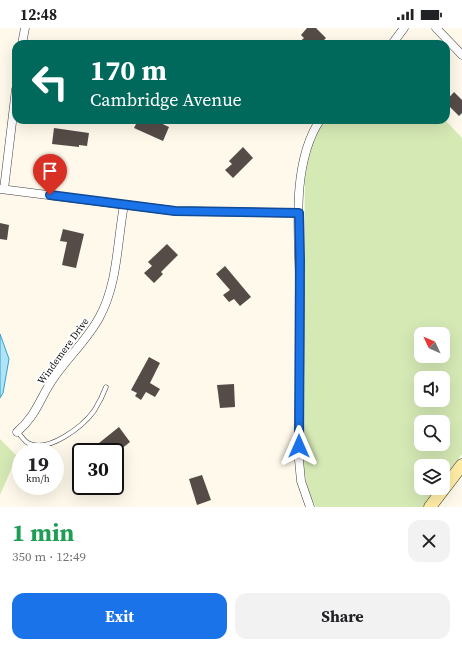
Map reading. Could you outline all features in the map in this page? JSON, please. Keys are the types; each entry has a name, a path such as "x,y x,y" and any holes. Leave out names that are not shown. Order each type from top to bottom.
{"street":[{"path":"23,40 25,28"},
{"path":"395,40 404,28"},
{"path":"436,28 448,40"},
{"path":"450,43 462,55"},
{"path":"12,118 2,189 124,205 201,212 299,213"},
{"path":"310,507 301,481 299,460 299,213 304,156 311,135 318,124"},
{"name":"Windemere Drive","path":"17,432 32,417 53,380 90,332 107,303 112,284 124,205"},
{"path":"430,507 462,465"}],"lane":[{"path":"17,432 28,443 34,444 56,442 74,432 93,413 106,386"}],"green space":[{"path":"322,124 449,124 462,138 462,454 450,470 450,459 414,459 414,495 432,495 423,507 316,507 311,498 304,468 302,427 305,179 310,148"},
{"path":"0,439 12,451 12,467 0,495"}],"water":[{"path":"0,334 9,359 3,393 0,398"}],"building":[{"path":"307,28 316,28 326,38 324,40 302,40 304,38 301,35"},
{"path":"454,92 462,100 462,113 459,116 450,107 450,96"},
{"path":"136,124 163,124 169,127 163,141 134,128"},
{"path":"54,128 89,133 87,146 79,145 79,147 52,144"},
{"path":"243,147 253,158 233,178 225,170 232,164 229,161"},
{"path":"0,223 9,225 7,240 0,239"},
{"path":"63,229 84,234 76,268 62,265 67,242 60,241"},
{"path":"167,244 178,255 161,272 163,274 154,283 144,273 152,266 148,262"},
{"path":"225,266 251,297 240,306 234,299 229,302 223,295 230,290 216,274"},
{"path":"149,357 160,363 150,383 160,389 155,397 146,392 141,400 135,396 137,393 131,390"},
{"path":"234,384 235,407 220,408 217,385"},
{"path":"119,427 130,442 124,447 124,443 99,443"},
{"path":"202,475 211,500 197,505 189,479"}],"route":[{"path":"50,195 175,211 299,213 299,446"}]}
